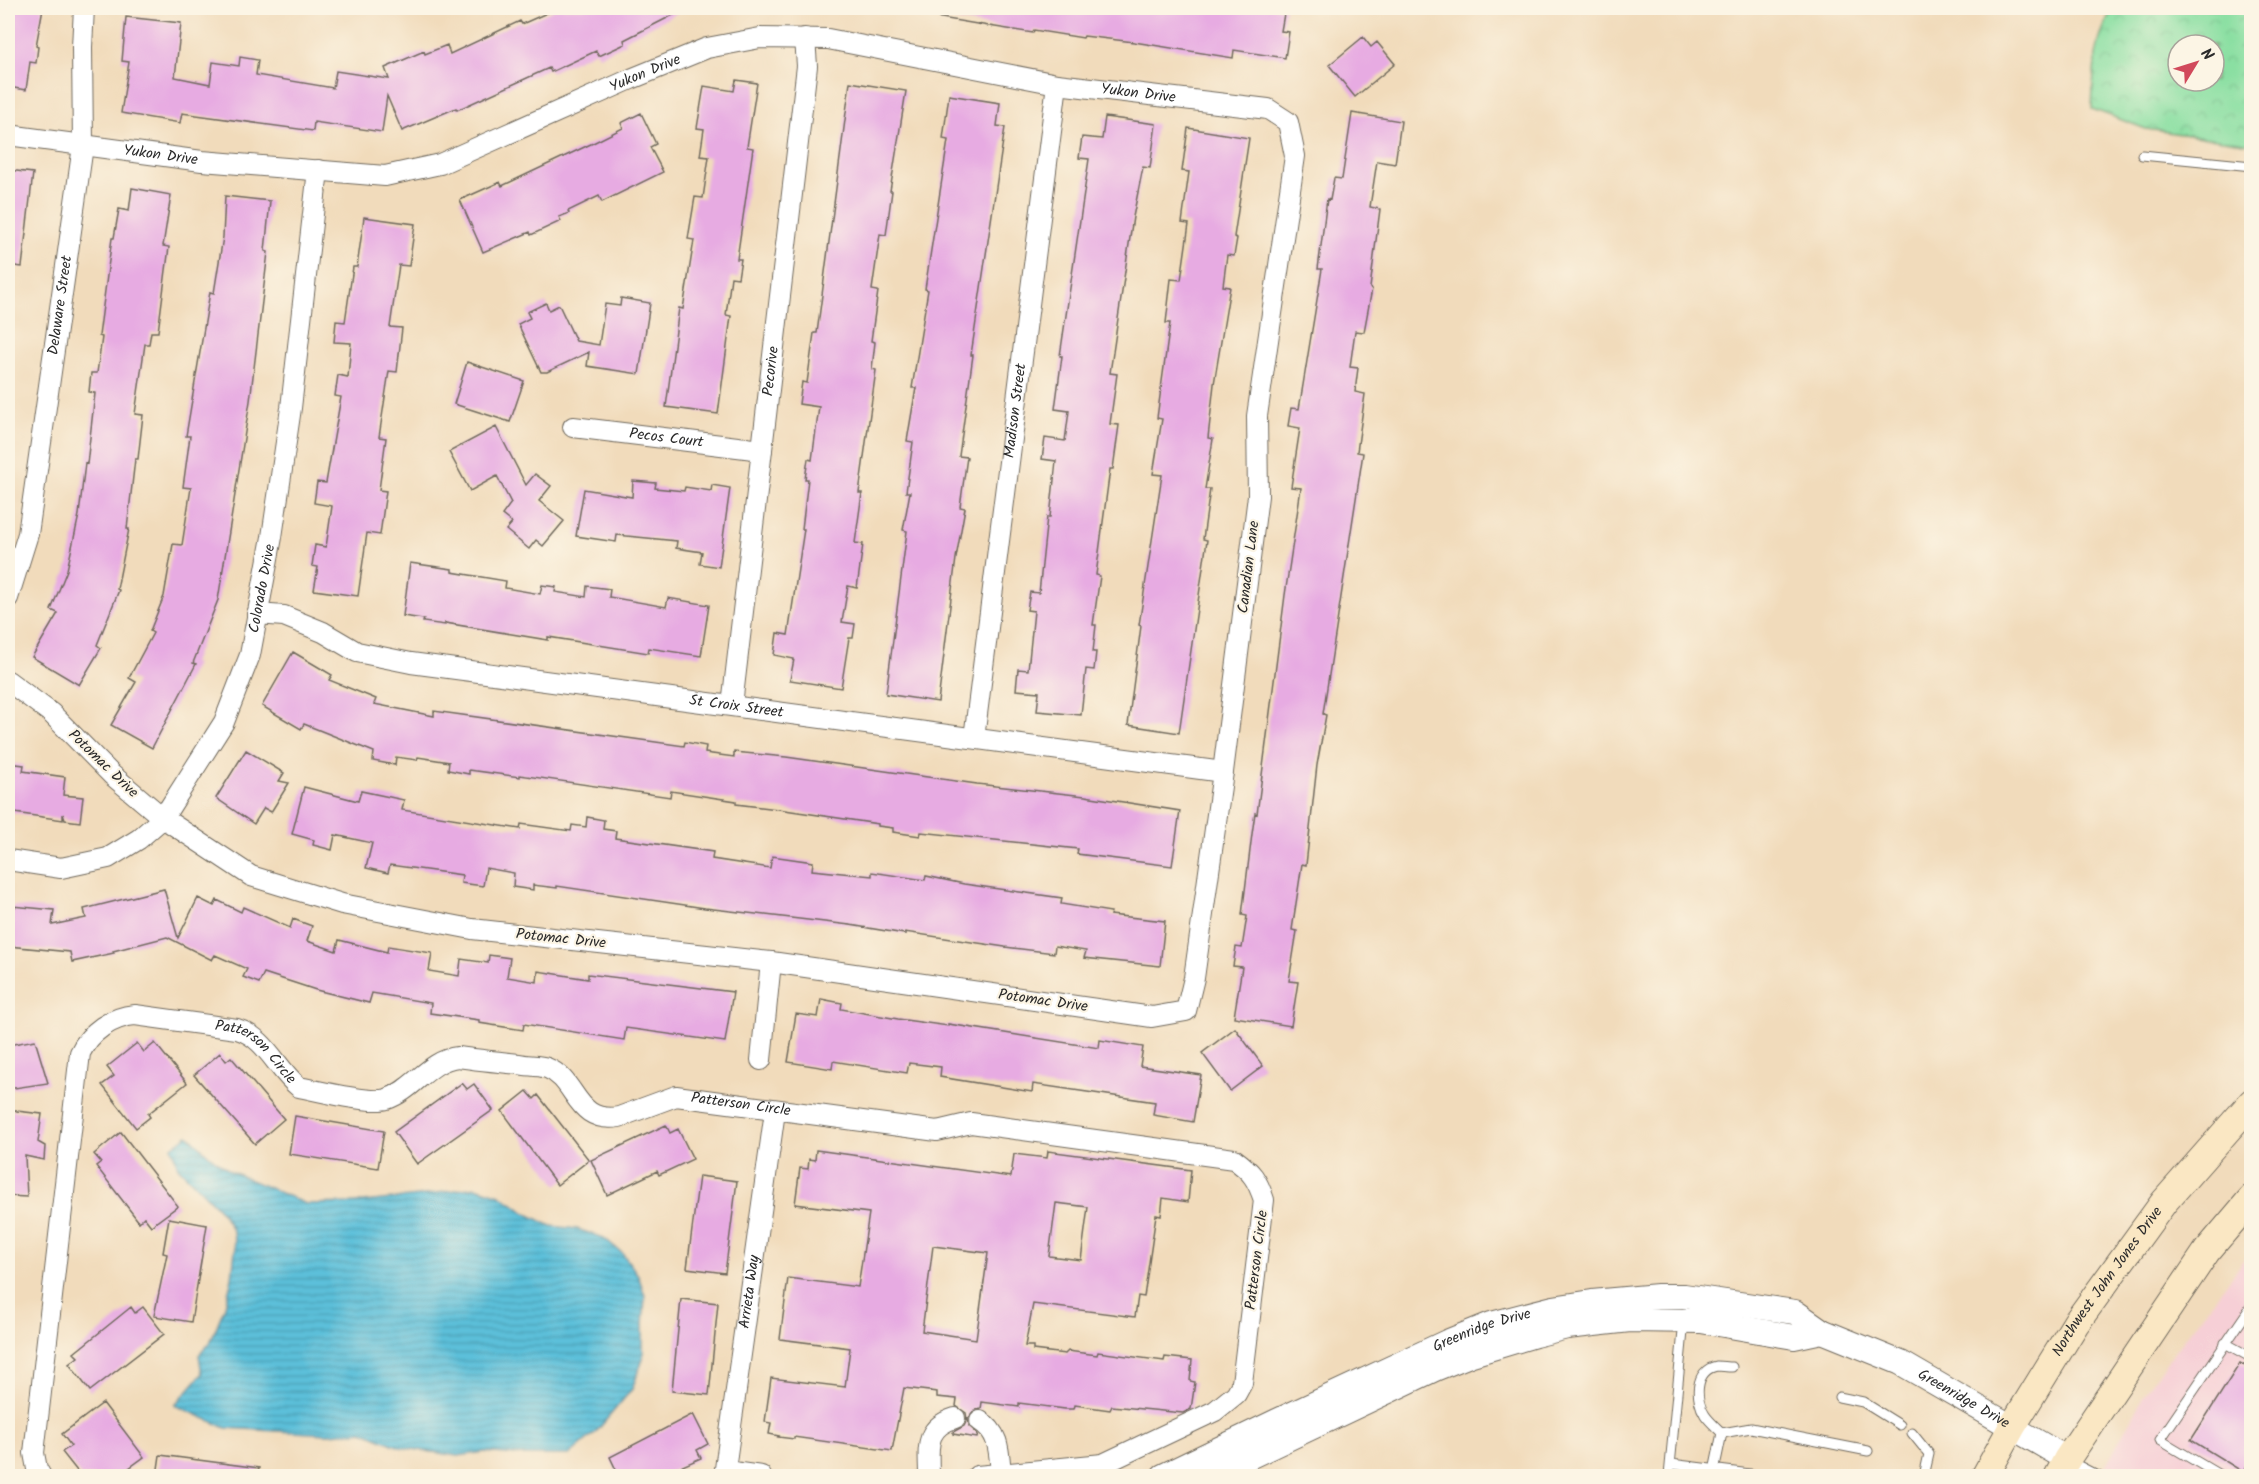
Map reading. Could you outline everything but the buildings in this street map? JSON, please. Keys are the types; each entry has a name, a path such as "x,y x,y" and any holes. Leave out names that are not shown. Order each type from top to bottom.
{"main road":[{"name":"Northwest John Jones Drive","path":"1985,1476 2012,1427 2076,1323 2157,1211 2252,1102"},
{"path":"2062,1468 2207,1251 2252,1198"}],"street":[{"name":"Delaware Street","path":"8,598 28,534 83,146 84,8"},
{"name":"Yukon Drive","path":"8,135 202,160 385,176 440,164 706,48 760,38 828,39 1057,84 1268,109 1288,123"},
{"name":"Pecorive","path":"732,705 807,66 805,38"},
{"name":"Madison Street","path":"974,738 1057,84"},
{"name":"Canadian Lane","path":"1186,1011 1194,978 1223,772 1258,496 1257,416 1295,156 1288,123"},
{"name":"Colorado Drive","path":"8,860 61,868 108,858 139,839 163,818 224,723 250,655 272,537 291,408 318,170"},
{"name":"Pecos Court","path":"573,427 762,450"},
{"name":"St Croix Street","path":"257,614 284,616 324,632 357,652 411,663 1223,772"},
{"name":"Potomac Drive","path":"8,681 51,713 112,775 163,818 251,876 342,904 472,928 771,962 1152,1017 1186,1011"},
{"path":"761,1060 771,962"},
{"name":"Patterson Circle","path":"41,1476 34,1453 80,1053 86,1042 111,1021 135,1015 249,1032 259,1040 290,1080 300,1087 378,1101 398,1093 446,1058 458,1057 546,1068 559,1075 579,1104 588,1112 610,1119 619,1118 676,1096 937,1131 971,1123 1234,1159 1250,1171 1264,1200 1242,1383 1236,1394 1215,1411 1103,1464 977,1476"},
{"name":"Arrieta Way","path":"725,1474 775,1111"},
{"name":"Greenridge Drive","path":"1163,1476 1449,1341 1491,1324 1552,1308 1658,1296 1684,1296 1796,1312 1822,1331 1901,1363 2012,1427 2062,1468"},
{"name":"Greenridge Drive","path":"1209,1476 1472,1354 1567,1327 1630,1320 1684,1320 1794,1338 1822,1331"},
{"path":"929,1476 929,1439 940,1425 955,1418"},
{"path":"980,1421 993,1432 999,1444 1001,1474"},
{"path":"725,1474 761,1476"}],"lane":[{"path":"2142,154 2252,166"},
{"path":"1669,1476 1684,1320 1684,1296"},
{"path":"2221,1476 2160,1440 2225,1343 2250,1312"},
{"path":"2225,1343 2252,1358"},
{"path":"1722,1433 1706,1416 1699,1403 1698,1387 1704,1373 1716,1366 1732,1367"},
{"path":"1839,1397 1863,1402 1900,1425"},
{"path":"1722,1433 1751,1428 1868,1450"},
{"path":"1714,1473 1722,1433"},
{"path":"1912,1433 1929,1454 1924,1476"},
{"path":"1671,1464 1714,1473 1766,1476"},
{"path":"2062,1468 2098,1476"}],"shaded area":[{"path":"2251,1251 2251,1476 2100,1476 2148,1387"}],"green space":[{"path":"2113,8 2251,8 2251,144 2146,129 2092,109 2096,57 2102,33"}],"water":[{"path":"188,1135 230,1171 306,1204 355,1203 476,1187 500,1195 529,1215 551,1226 577,1229 604,1238 623,1254 638,1275 645,1296 643,1359 632,1389 596,1432 569,1455 517,1455 484,1452 458,1456 400,1447 362,1431 329,1434 226,1428 175,1405 202,1374 199,1355 210,1343 225,1306 232,1278 235,1250 233,1231 221,1211 178,1167 172,1147"}]}
